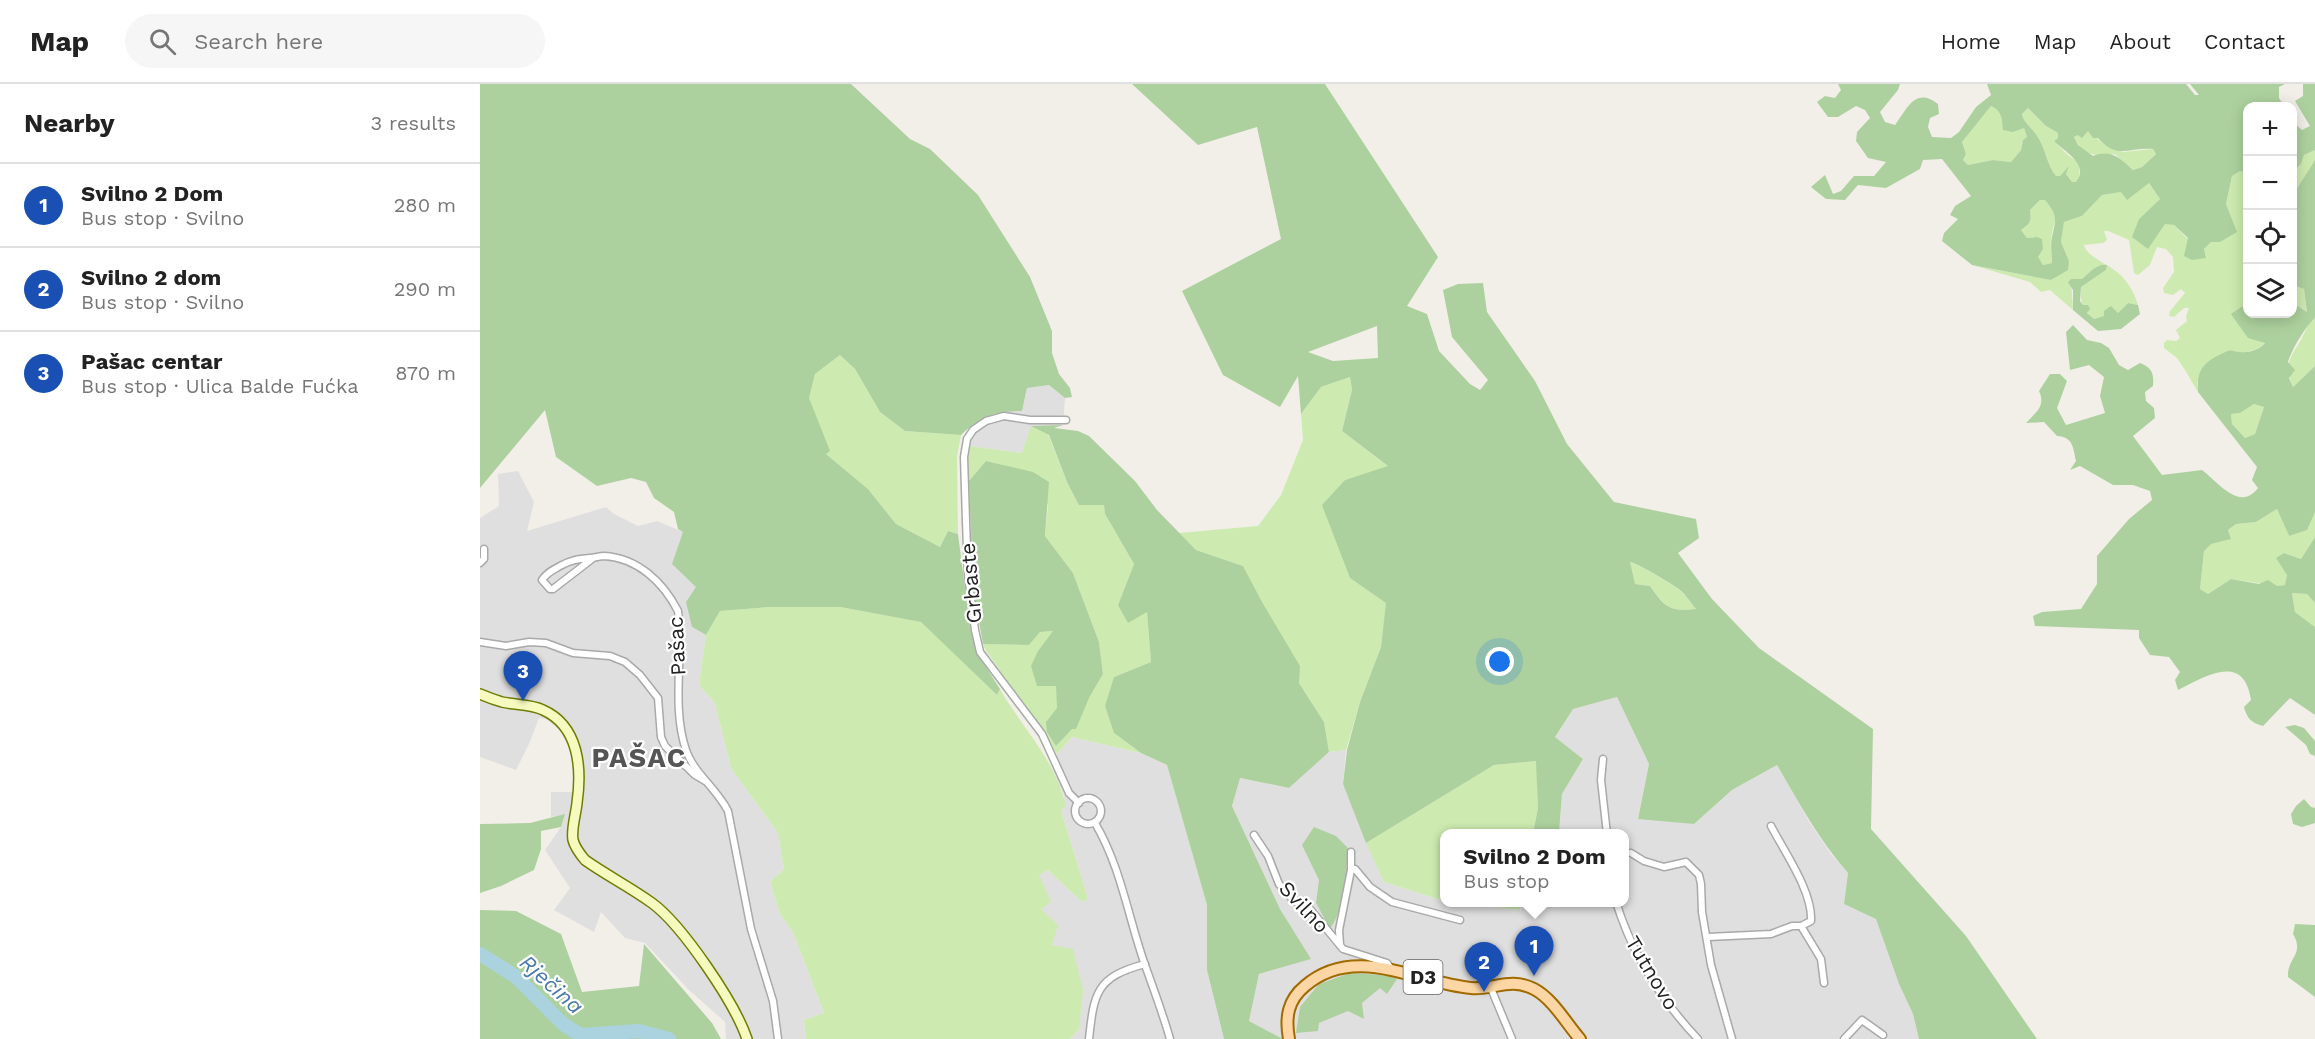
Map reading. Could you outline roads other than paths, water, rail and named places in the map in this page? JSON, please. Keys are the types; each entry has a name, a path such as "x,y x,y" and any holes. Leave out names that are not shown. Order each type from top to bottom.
{"main road":[{"path":"480,694 502,702 541,708 567,728 576,747 577,757 578,801 573,839 578,851 593,866 652,903 668,917 719,985 738,1016 747,1039"},
{"name":"Svilno","path":"1288,1039 1290,1005 1297,993 1312,980 1341,969 1360,966 1392,969 1463,987 1516,984 1544,995 1580,1039"}],"street":[{"name":"Grbaste","path":"1066,420 1030,420 1004,416 986,421 973,430 967,439 964,457 966,521 968,575 980,652 1042,734 1052,751 1069,793 1078,802"},
{"path":"480,563 484,559 484,549"},
{"name":"Pašac","path":"592,558 553,589 550,589 542,580 546,574 571,560 602,556 609,557 651,574 672,599 678,612 681,728 686,751 708,783 720,795 728,811 751,929 773,1001 778,1039"},
{"name":"Pašac","path":"480,642 506,646 546,643 573,652 610,656 625,662 640,675 658,698 665,746 695,776 708,783"},
{"path":"1603,759 1600,780 1606,829"},
{"name":"Grbaste","path":"1091,799 1098,803 1101,812 1095,823 1087,825 1079,821 1075,814 1078,802 1091,799"},
{"name":"Grbaste","path":"1095,823 1116,865 1170,1039"},
{"path":"1708,937 1771,934 1811,921 1808,900 1771,826"},
{"name":"Svilno","path":"1254,835 1268,856 1279,884 1293,900 1310,909 1344,950 1387,963 1392,969"},
{"name":"Svilno","path":"1340,945 1339,930 1351,870 1352,852"},
{"path":"1632,853 1644,861 1664,867 1686,862 1699,875 1702,912 1711,964 1732,1039"},
{"path":"1351,870 1355,869 1370,887 1392,903 1461,920"},
{"name":"Tutnovo","path":"1617,907 1632,946 1641,961 1672,1008 1698,1039"},
{"path":"1801,926 1821,959 1824,983"},
{"path":"1089,1039 1092,1011 1098,992 1115,975 1145,964"},
{"path":"1490,986 1512,1039"},
{"path":"1844,1039 1863,1020 1883,1035"}],"waterway":[{"name":"Rječina","path":"480,954 515,976 563,1024 580,1035 639,1031 669,1039"}],"place":[{"name":"Pašac centar","path":"523,701"},
{"name":"Svilno 2 Dom","path":"1534,976"},
{"name":"Svilno 2 dom","path":"1484,992"}],"district":[{"name":"PAŠAC","path":"639,758"}]}
